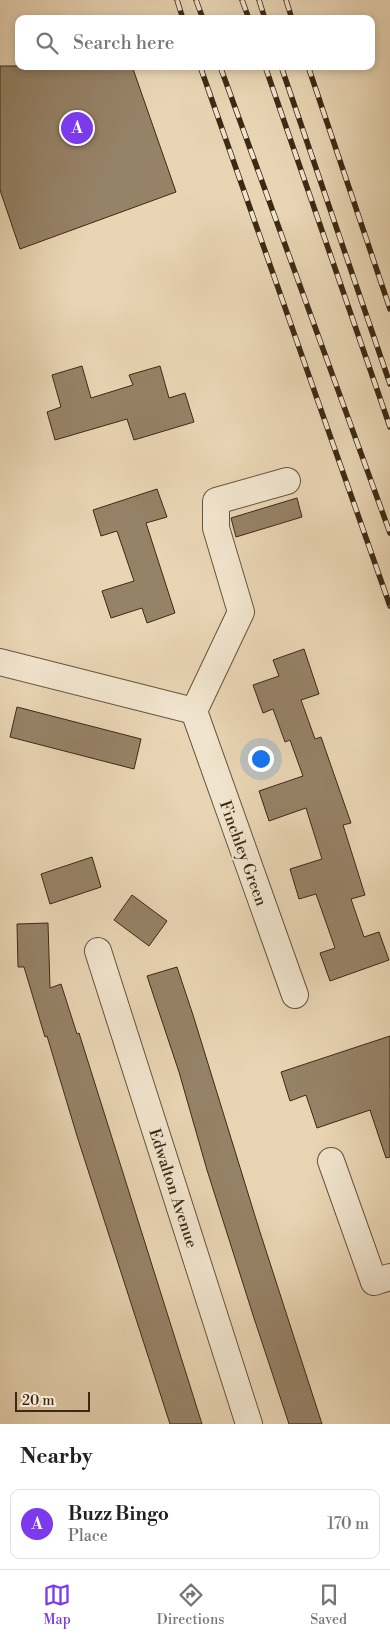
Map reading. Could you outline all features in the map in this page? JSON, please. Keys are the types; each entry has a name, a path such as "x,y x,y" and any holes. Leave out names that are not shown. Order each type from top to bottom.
{"street":[{"path":"0,662 194,711 241,612 216,528 216,501 287,481"},
{"name":"Finchley Green","path":"194,711 295,995"},
{"name":"Edwalton Avenue","path":"98,951 249,1424"},
{"path":"331,1160 374,1282 390,1277"}],"building":[{"path":"0,66 15,66 15,70 133,70 176,192 20,249 0,190"},
{"path":"82,366 91,398 133,385 129,375 160,366 169,398 185,393 194,422 134,440 127,419 55,440 47,412 61,407 52,375"},
{"path":"157,489 167,517 146,523 175,613 147,623 142,608 111,618 102,591 134,581 117,531 101,536 93,510"},
{"path":"297,498 302,517 236,537 231,518"},
{"path":"304,649 319,694 301,700 315,739 321,737 351,823 343,825 365,895 351,899 364,937 379,932 389,960 330,981 320,953 335,948 316,894 299,899 290,869 322,859 306,808 269,821 259,791 303,776 290,740 285,742 273,709 263,713 253,685 279,676 273,660"},
{"path":"17,707 141,739 134,769 10,737"},
{"path":"92,857 101,887 50,904 41,874"},
{"path":"132,895 167,921 149,946 114,920"},
{"path":"48,923 50,988 61,984 77,1034 79,1033 202,1424 170,1424 77,1136 47,1036 45,1037 24,967 18,967 17,924"},
{"path":"177,967 322,1424 289,1424 253,1315 207,1170 179,1072 147,976"},
{"path":"390,1036 390,1157 386,1158 370,1110 317,1128 306,1095 290,1101 281,1072"}],"railway":[{"path":"177,0 182,15"},
{"path":"196,0 202,15"},
{"path":"242,0 248,15"},
{"path":"259,0 264,15"},
{"path":"286,0 291,15"},
{"path":"201,70 390,606"},
{"path":"221,70 390,533"},
{"path":"266,70 390,427"},
{"path":"282,70 390,384"},
{"path":"309,70 390,309"}],"place":[{"name":"Buzz Bingo","path":"77,128"}]}
